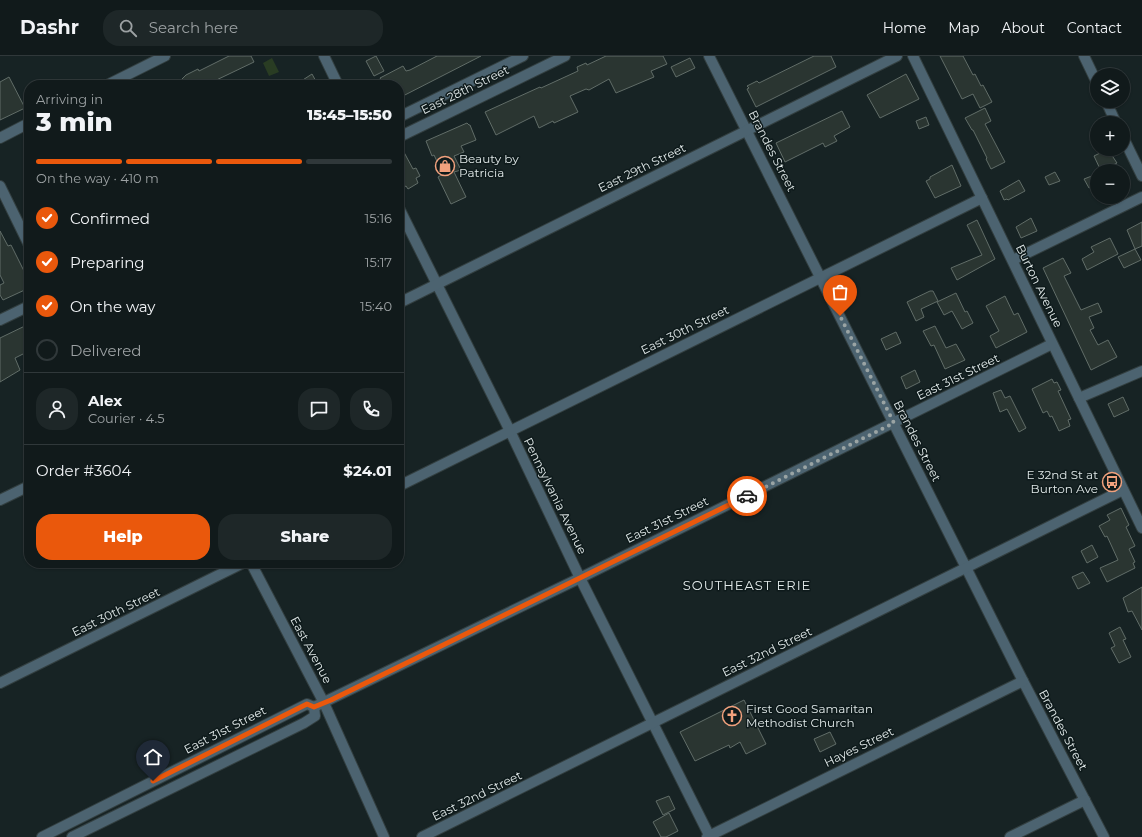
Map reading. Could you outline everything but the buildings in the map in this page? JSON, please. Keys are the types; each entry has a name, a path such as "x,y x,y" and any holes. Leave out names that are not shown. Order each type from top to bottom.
{"street":[{"path":"117,80 166,56"},
{"path":"324,56 336,80"},
{"name":"East 28th Street","path":"404,115 523,56"},
{"name":"East 28th Street","path":"404,135 565,56"},
{"name":"Brandes Street","path":"709,56 1023,681 1104,837"},
{"name":"East 29th Street","path":"404,300 897,56"},
{"name":"Burton Avenue","path":"913,56 1142,528"},
{"path":"1084,56 1090,68"},
{"path":"0,138 24,126"},
{"path":"1130,151 1142,176"},
{"path":"0,186 24,235"},
{"path":"1013,260 1142,197"},
{"name":"East 30th Street","path":"404,484 982,198"},
{"name":"Pennsylvania Avenue","path":"404,218 510,431 580,578 709,837"},
{"path":"0,320 24,308"},
{"name":"East 31st Street","path":"42,837 307,704 314,707 324,703 1052,344"},
{"path":"1079,398 1142,371"},
{"path":"0,500 24,488"},
{"name":"East 32nd Street","path":"422,837 1123,490"},
{"name":"East 30th Street","path":"0,684 233,568"},
{"name":"East Avenue","path":"254,568 324,703 384,837"},
{"name":"Hayes Street","path":"709,837 1023,681"},
{"path":"72,837 304,723 315,716 314,707"},
{"path":"1010,837 1085,800"}],"green space":[{"path":"272,58 279,72 269,76 263,63"}],"way so far":[{"path":"747,496 894,423 840,316"}],"place":[{"name":"Beauty by Patricia","path":"445,166"},
{"name":"E 32nd St at Burton Ave","path":"1112,482"},
{"name":"First Good Samaritan Methodist Church","path":"732,716"}],"district":[{"name":"SOUTHEAST ERIE","path":"747,585"}],"route":[{"path":"153,781 307,704 314,707 331,700 747,496"}]}
